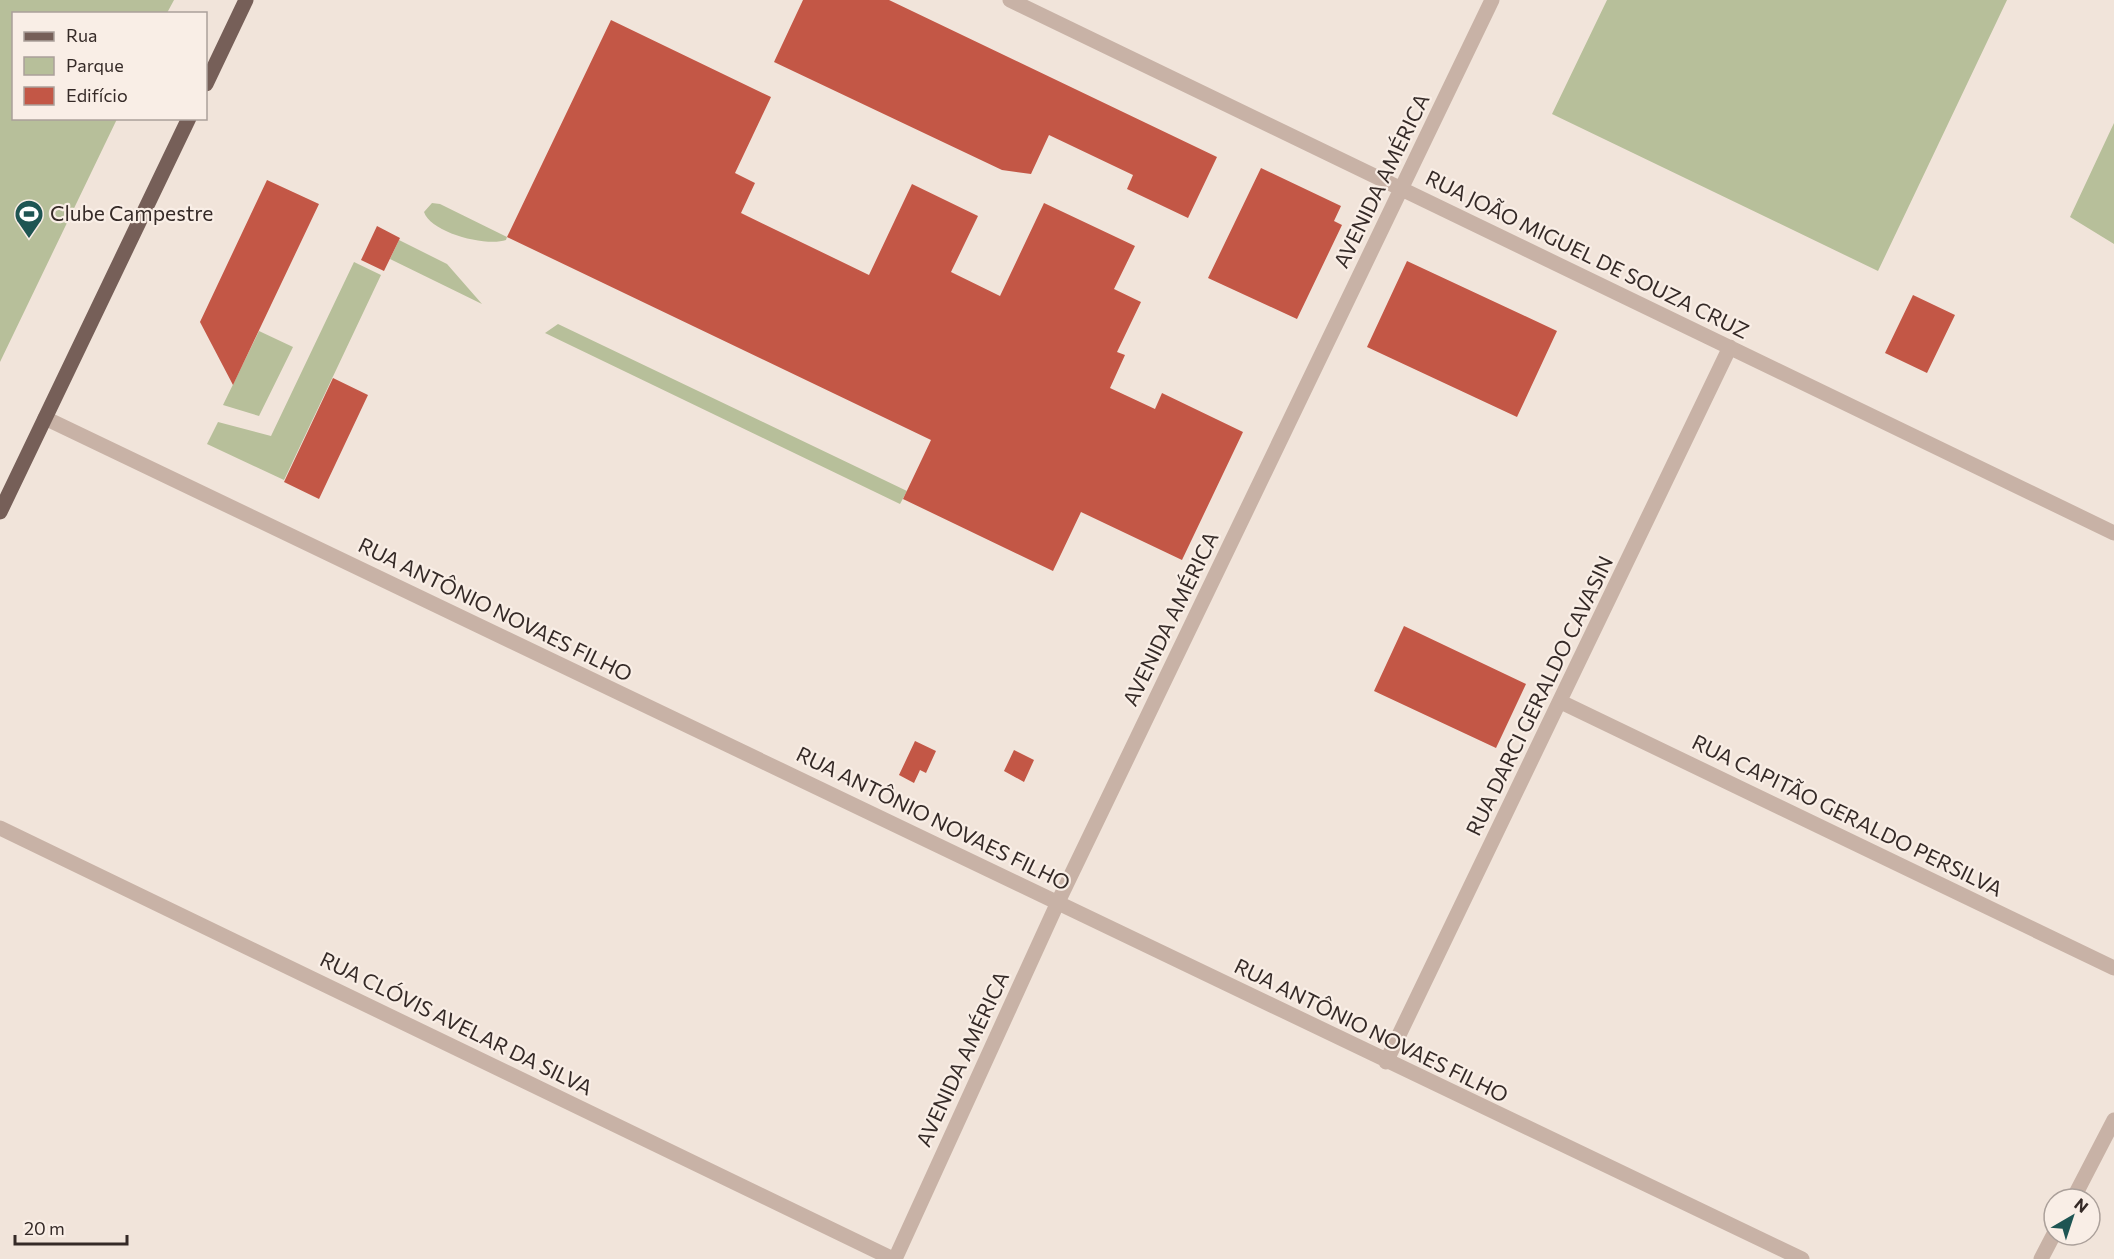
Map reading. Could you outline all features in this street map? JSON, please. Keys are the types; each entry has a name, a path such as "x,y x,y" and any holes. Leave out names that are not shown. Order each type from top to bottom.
{"main road":[{"path":"207,82 246,0"},
{"path":"0,512 188,120"}],"street":[{"name":"RUA JOÃO MIGUEL DE SOUZA CRUZ","path":"1010,0 2114,533"},
{"name":"AVENIDA AMÉRICA","path":"894,1259 1058,902 1492,0"},
{"name":"RUA DARCI GERALDO CAVASIN","path":"1386,1062 1730,347"},
{"name":"RUA ANTÔNIO NOVAES FILHO","path":"45,418 1058,902 1386,1062 1802,1259"},
{"name":"RUA CAPITÃO GERALDO PERSILVA","path":"1561,702 2114,968"},
{"name":"RUA CLÓVIS AVELAR DA SILVA","path":"0,828 894,1259"},
{"path":"2079,1187 2114,1120"}],"green space":[{"name":"Clube Campestre","path":"0,0 174,0 168,12 12,12 12,120 117,120 0,362"},
{"path":"1607,0 2007,0 1878,271 1552,114"},
{"path":"2114,123 2114,244 2070,217"},
{"path":"432,203 440,204 507,237 506,240 486,242 448,232 429,220 424,212"},
{"path":"399,240 447,264 482,304 390,259"},
{"path":"354,262 381,275 284,480 207,444 218,422 271,436"},
{"path":"558,324 907,491 900,504 545,333"},
{"path":"259,331 293,347 259,416 223,405"}],"building":[{"path":"803,0 889,0 1217,157 1188,218 1127,189 1133,175 1049,135 1031,174 1002,170 774,62"},
{"path":"611,20 771,97 735,173 755,183 741,213 869,275 912,184 978,216 951,272 1000,296 1044,203 1135,246 1114,289 1141,302 1117,352 1125,355 1110,388 1155,409 1162,393 1243,432 1182,560 1081,512 1053,571 903,499 931,440 507,237"},
{"path":"1261,168 1341,206 1334,221 1342,225 1297,319 1208,278"},
{"path":"267,180 319,204 233,385 200,322"},
{"path":"377,226 400,238 384,271 361,260"},
{"path":"1407,261 1557,331 1517,417 1367,347"},
{"path":"1913,295 1955,315 1927,373 1885,353"},
{"path":"333,378 368,395 319,499 284,482"},
{"path":"1404,626 1526,684 1496,748 1374,691"},
{"path":"915,741 936,751 926,773 920,770 914,783 899,775"},
{"path":"1014,750 1034,760 1024,782 1004,771"}],"place":[{"name":"Clube Campestre","path":"29,240"}]}
